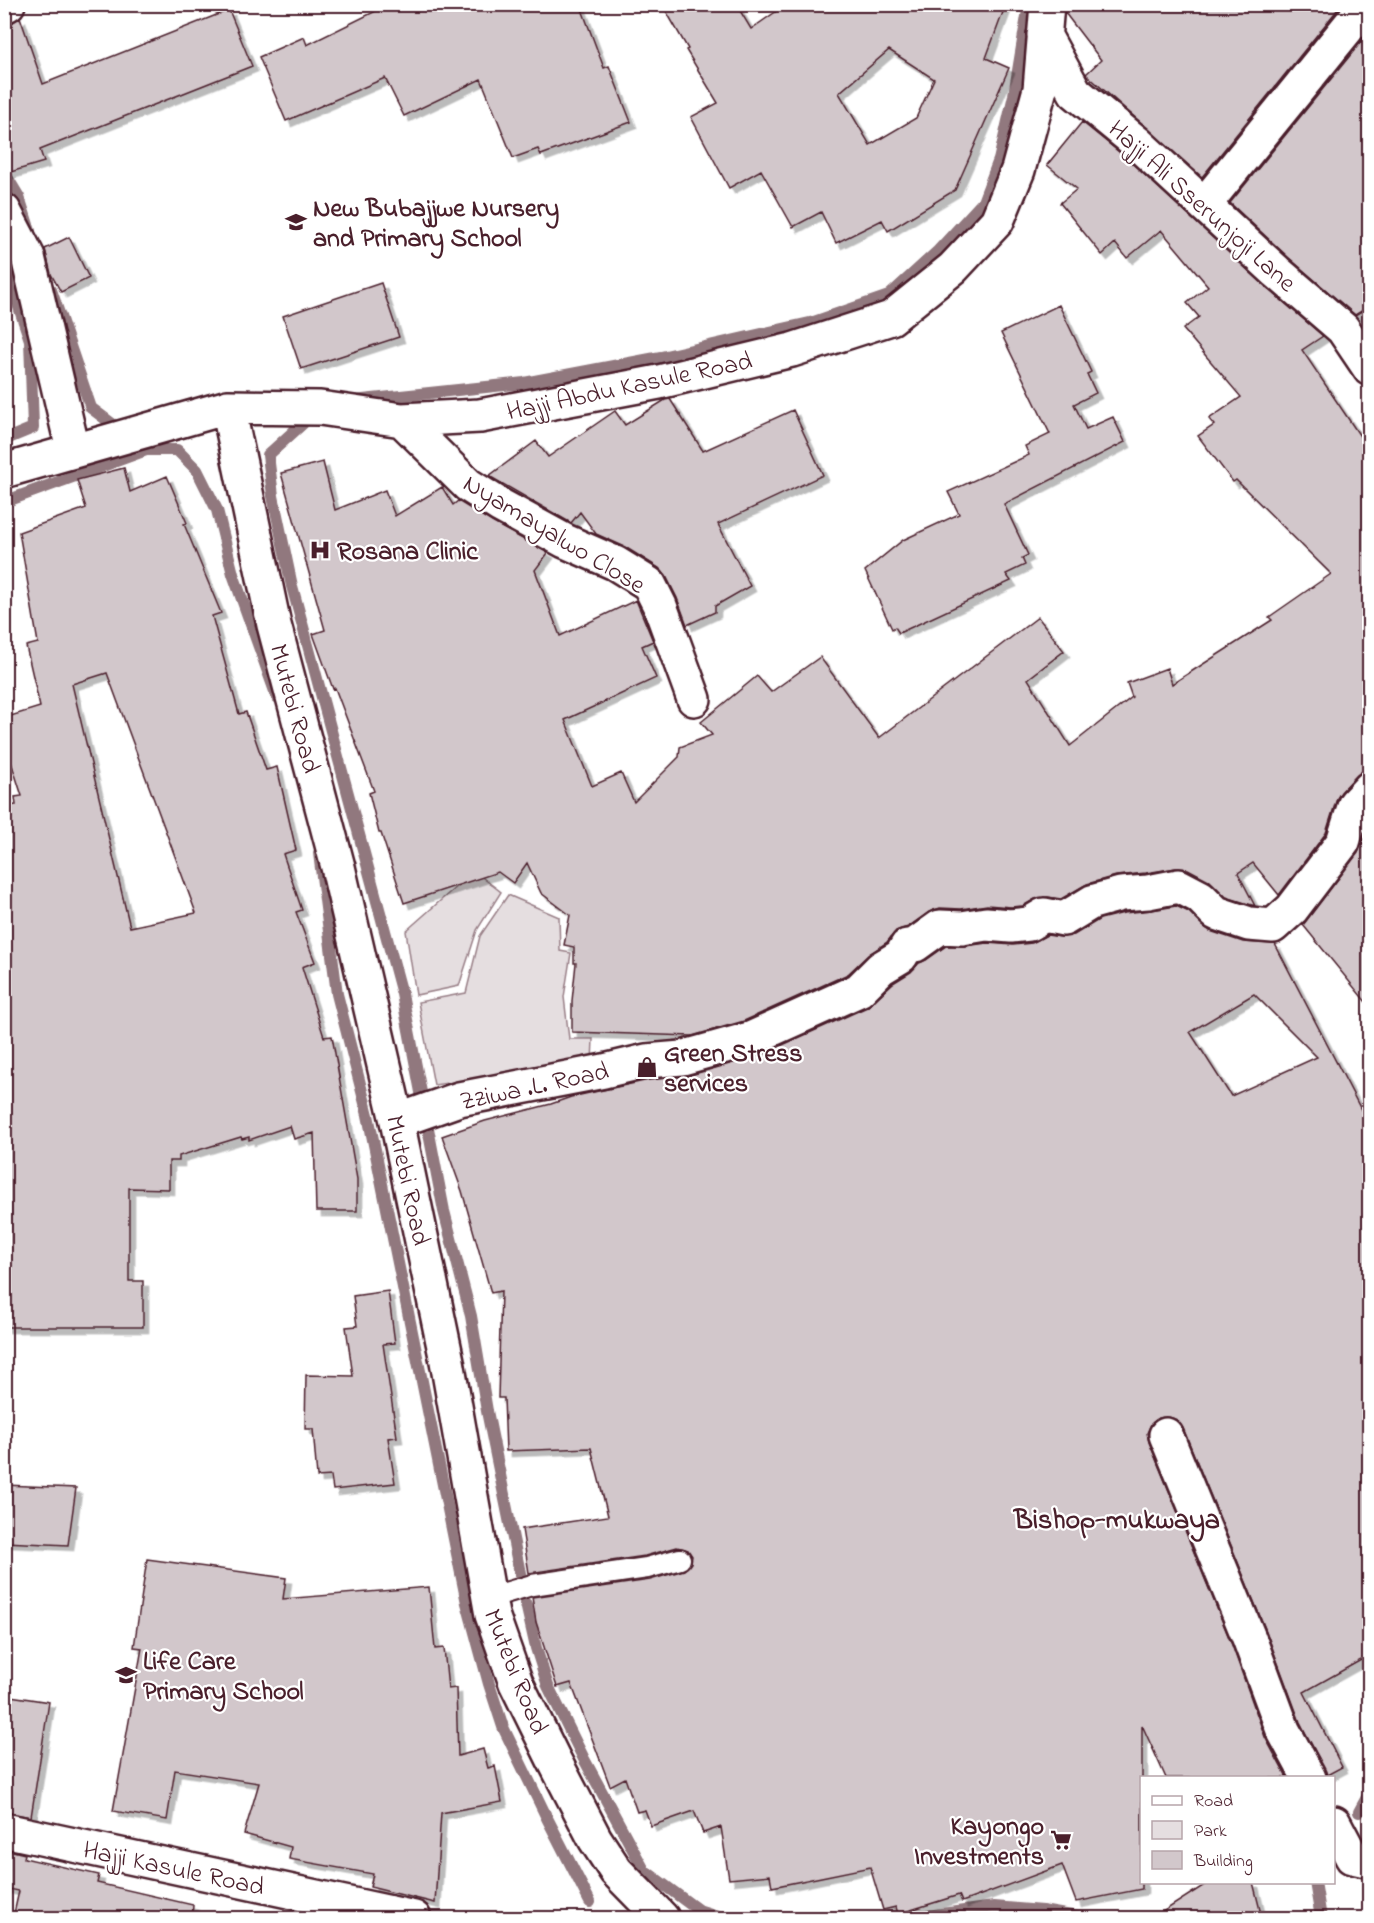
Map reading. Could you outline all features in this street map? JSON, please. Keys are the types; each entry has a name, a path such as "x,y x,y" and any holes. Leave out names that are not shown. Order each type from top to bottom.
{"street":[{"path":"1204,205 1366,4"},
{"name":"Hajji Ali Sserunjoji Lane","path":"1046,20 1075,92 1136,142 1277,272 1343,329 1370,369"},
{"name":"Hajji Abdu Kasule Road","path":"4,471 228,407 320,408 402,420 480,416 658,382 792,350 891,318 953,268 997,221 1018,170 1040,89 1046,20"},
{"path":"4,211 28,257 73,450"},
{"name":"Mutebi Road","path":"228,407 274,625 338,867 397,1121 447,1361 492,1615 516,1683 595,1839 616,1871 662,1918"},
{"name":"Nyamayalwo Close","path":"402,420 468,484 510,511 565,541 615,563 649,584 660,606 694,699"},
{"name":"Zziwa .L. Road","path":"397,1121 459,1099 646,1061 682,1058 750,1039 859,990 881,968 901,956 907,946 915,945 940,927 1029,924 1044,915 1064,919 1092,902 1121,894 1179,886 1200,897 1216,913 1249,924 1273,926 1292,909 1343,842 1355,804 1370,788"},
{"path":"1166,1435 1249,1638 1283,1730 1308,1776"},
{"path":"1335,1825 1352,1857 1370,1861"},
{"name":"Hajji Kasule Road","path":"4,1830 414,1918"}],"lane":[{"path":"488,1598 531,1585 647,1569 680,1559"}],"green space":[{"path":"474,871 501,892 477,930 459,986 416,995 406,931"},
{"path":"508,895 559,917 560,951 571,953 564,997 569,1039 593,1039 592,1062 434,1085 418,1002 466,993 480,936"}],"building":[{"path":"390,4 580,4 604,68 609,66 631,122 541,155 538,149 513,158 481,79 404,116 385,78 286,121 259,57 304,37 307,45"},
{"path":"662,4 736,4 751,29 787,4 1006,4 986,58 1009,68 955,190 888,231 882,220 836,243 821,212 793,227 761,170 729,188 691,117 718,103 686,50 688,49","holes":["889,50 934,79 916,118 870,145 839,93"]},
{"path":"1066,4 1342,4 1202,177 1086,74 1101,60 1065,13"},
{"path":"229,10 252,66 40,150 44,162 4,174 4,24 12,23 20,17 43,84"},
{"path":"1370,31 1370,306 1355,315 1230,203"},
{"path":"1082,122 1124,156 1265,286 1323,336 1302,350 1370,451 1370,770 1364,770 1357,775 1341,792 1326,833 1279,895 1253,863 1238,873 1255,906 1226,897 1209,880 1188,869 1176,868 1116,876 1087,884 1061,899 1048,897 1035,899 1023,906 987,905 961,909 940,908 929,912 908,927 896,931 887,942 868,955 848,974 744,1021 692,1036 572,1032 576,963 574,963 574,947 564,945 570,915 541,893 527,863 513,883 498,872 404,903 381,833 379,833 369,793 374,791 313,634 325,630 281,473 323,462 335,510 385,490 395,516 442,487 453,505 458,501 548,553 535,570 560,636 636,600 653,641 642,646 656,678 565,720 592,786 621,773 634,802 679,757 680,747 712,735 701,722 757,676 771,692 820,657 879,738 1038,617 1064,651 1028,679 1070,746 1132,697 1127,683 1167,668 1172,684 1272,620 1269,617 1331,574 1236,480 1233,482 1198,436 1214,425 1209,419 1241,397 1183,329 1199,317 1187,303 1208,286 1161,230 1127,258 1115,243 1102,255 1060,203 1077,189 1047,165"},
{"path":"69,237 89,278 61,292 51,274 45,249"},
{"path":"381,283 399,337 301,369 283,316"},
{"path":"1059,305 1091,372 1087,374 1096,393 1074,404 1086,429 1113,417 1125,442 1004,504 1028,555 1022,558 1025,565 1006,574 1011,581 899,633 895,627 892,629 865,571 903,540 959,514 948,492 1029,455 1025,446 1050,434 1001,333"},
{"path":"670,399 703,451 793,410 823,475 718,524 750,586 715,606 715,612 687,625 677,598 666,576 659,568 625,547 596,534 580,512 571,523 489,476 536,441 548,457 615,411 625,425"},
{"path":"124,468 130,492 167,476 187,523 184,524 221,613 212,616 239,714 246,712 266,770 277,767 296,850 283,854 302,910 296,912 315,962 302,967 324,1037 332,1036 357,1179 357,1211 316,1211 314,1133 294,1139 290,1126 249,1140 249,1137 242,1139 241,1137 179,1156 179,1161 169,1161 169,1189 129,1188 129,1281 143,1281 143,1327 4,1327 4,806 16,805 15,797 22,796 4,740 4,718 40,707 26,646 38,643 19,532 86,508 77,480","holes":["107,673 196,913 130,927 72,684"]},
{"path":"1370,820 1370,1007 1303,925 1358,853"},
{"path":"1176,906 1189,912 1210,931 1243,942 1275,944 1370,1127 1370,1655 1304,1692 1342,1767 1327,1775 1300,1722 1266,1631 1183,1428 1177,1420 1169,1417 1159,1418 1151,1424 1147,1433 1149,1442 1232,1645 1265,1737 1286,1776 1165,1776 1142,1725 1140,1884 1142,1884 1142,1889 1076,1902 1062,1865 962,1902 959,1895 898,1914 896,1907 883,1910 870,1867 772,1887 770,1875 729,1879 721,1827 703,1833 694,1811 651,1826 645,1810 637,1812 625,1778 610,1786 571,1683 557,1687 536,1622 532,1597 650,1580 684,1570 691,1563 692,1556 688,1550 677,1547 645,1556 529,1573 522,1529 608,1516 591,1448 506,1451 504,1398 498,1398 501,1291 491,1293 462,1191 442,1136 485,1121 571,1097 649,1080 687,1076 758,1056 867,1007 893,983 946,946 1032,943 1047,935 1061,937 1074,935 1100,919 1124,913","holes":["1254,994 1317,1057 1231,1096 1190,1032"]},
{"path":"388,1291 395,1343 383,1344 397,1437 388,1438 395,1483 333,1490 331,1476 317,1477 313,1429 305,1429 306,1375 353,1376 346,1327 357,1326 353,1296"},
{"path":"4,1485 76,1488 68,1545 4,1542"},
{"path":"147,1559 286,1578 283,1599 429,1587 435,1649 444,1648 448,1689 456,1688 458,1756 483,1749 488,1768 495,1766 502,1802 441,1813 435,1903 370,1887 373,1874 289,1859 291,1847 244,1834 259,1783 175,1770 167,1820 113,1811 142,1648 134,1647"},
{"path":"4,1695 49,1702 31,1817 4,1812"},
{"path":"4,1849 25,1854 24,1858 99,1875 97,1883 193,1905 192,1918 13,1918 19,1891 4,1888"},
{"path":"1206,1884 1254,1884 1262,1918 1153,1918"}],"waterway":[{"path":"353,401 524,383 661,357 814,322 889,296 937,252 983,202 999,160 1014,95 1029,4"},
{"path":"4,172 19,197 30,231"},
{"path":"4,262 30,340 33,428 4,440"},
{"path":"51,290 91,408 115,426 125,429"},
{"path":"312,415 268,455 273,496 292,586 402,994 444,1211 471,1316 487,1411 521,1578"},
{"path":"4,502 146,450 177,450 197,470 217,510 233,574 277,697"},
{"path":"319,853 337,994 368,1115 467,1603 503,1727 590,1902"},
{"path":"526,1604 548,1686 584,1759 644,1870 698,1910 724,1918"},
{"path":"1359,1812 1370,1792"},
{"path":"1315,1884 1321,1918"},
{"path":"912,1918 994,1907 1042,1911 1083,1918"}],"place":[{"name":"New Bubajjwe Nursery and Primary School","path":"296,222"},
{"name":"Rosana Clinic","path":"320,550"},
{"name":"Green Stress services","path":"647,1067"},
{"name":"Life Care Primary School","path":"126,1675"},
{"name":"Kayongo Investments","path":"1061,1840"}],"district":[{"name":"Bishop-mukwaya","path":"1117,1518"}]}
